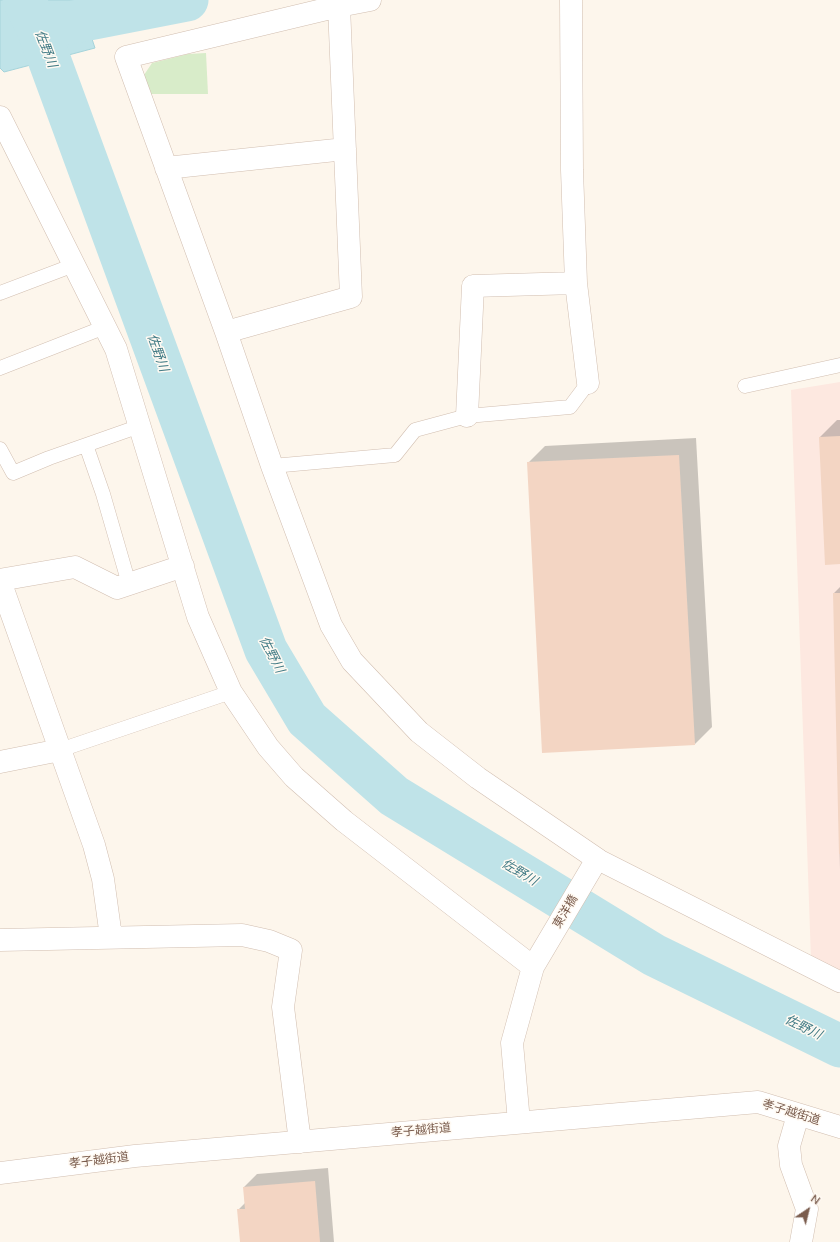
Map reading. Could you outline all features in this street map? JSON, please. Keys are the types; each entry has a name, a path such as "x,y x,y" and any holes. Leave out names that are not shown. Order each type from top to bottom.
{"street":[{"path":"370,0 339,6 126,57 226,332 272,466 331,625 352,661 418,732 478,778 596,861 840,982"},
{"path":"571,0 572,170 576,283 588,383"},
{"path":"226,332 351,297 339,6"},
{"path":"0,117 116,349 198,616 231,692 268,747 294,777 344,820 535,963"},
{"path":"166,168 345,149"},
{"path":"467,416 473,286 576,283"},
{"path":"111,937 103,879 94,844 0,581 76,567 117,588 183,566"},
{"path":"0,762 60,750"},
{"name":"東洋橋","path":"519,1122 512,1042 535,963 596,861"},
{"path":"0,940 242,935 269,941 291,950 283,1007 300,1142"},
{"name":"孝子越街道","path":"0,1173 135,1156 758,1102 840,1127"},
{"path":"798,1115 790,1146 791,1165 806,1209 801,1242"}],"lane":[{"path":"0,293 74,265"},
{"path":"0,368 105,328"},
{"path":"745,386 840,365"},
{"path":"272,466 394,455 415,430 467,416 570,407 588,383"},
{"path":"0,449 13,473 140,426"},
{"path":"86,445 103,494 129,584"},
{"path":"60,750 231,692"}],"shaded area":[{"path":"840,382 840,973 811,959 791,390"}],"green space":[{"path":"206,53 208,94 150,94 142,78 152,63 188,54"}],"water":[{"path":"0,0 79,0 95,48 4,72 0,68"}],"building":[{"path":"840,436 840,564 825,565 819,437"},
{"path":"679,455 695,745 542,753 527,462"},
{"path":"833,593 840,593 840,854 839,854"},
{"path":"315,1181 320,1242 240,1242 237,1209 245,1209 243,1187"}],"waterway":[{"name":"佐野川","path":"24,0 38,29 266,650 307,719 394,796 654,955 840,1046"},
{"path":"38,29 187,0"}]}
